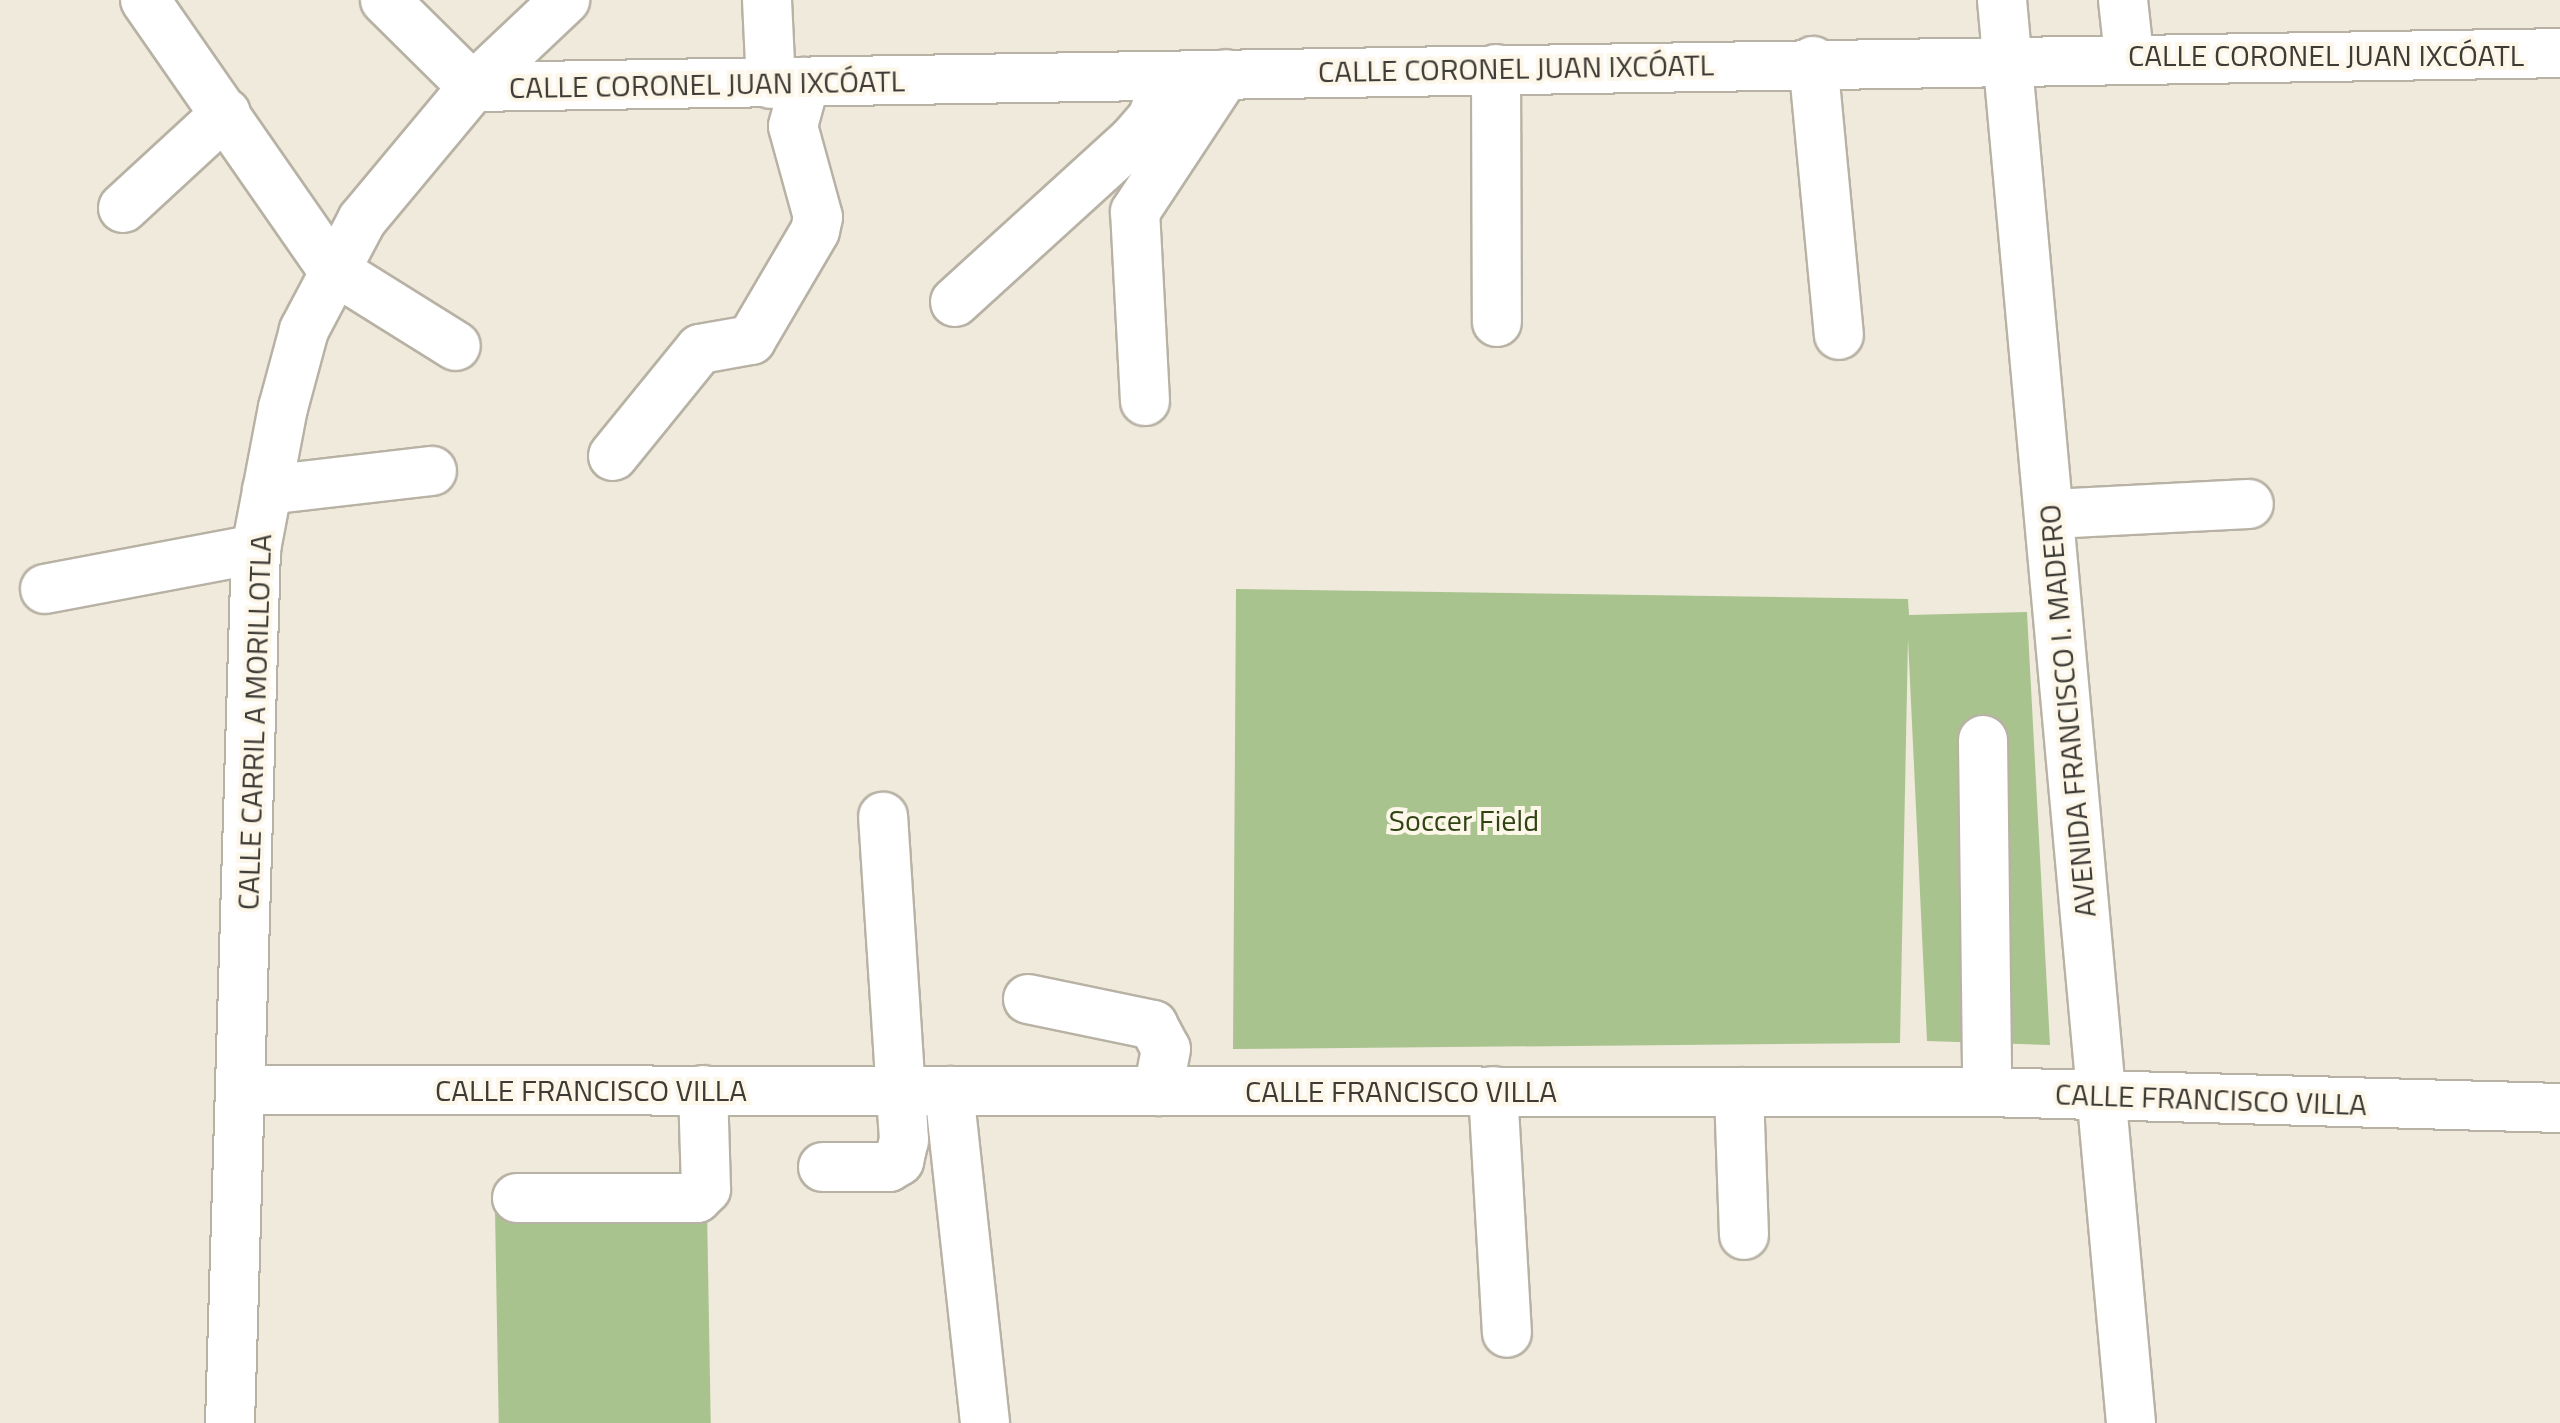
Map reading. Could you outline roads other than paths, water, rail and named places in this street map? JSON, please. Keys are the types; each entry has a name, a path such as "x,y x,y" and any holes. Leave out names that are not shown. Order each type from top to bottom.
{"street":[{"path":"145,0 331,268 456,346"},
{"path":"385,0 473,87"},
{"name":"CALLE CARRIL A MORILLOTLA","path":"230,1423 256,549 304,330 331,268 362,220 473,87 564,0"},
{"path":"613,456 700,349 751,340 815,231 818,217 793,126 788,83 767,0"},
{"name":"AVENIDA FRANCISCO I. MADERO","path":"2002,0 2131,1423"},
{"path":"2123,0 2129,55"},
{"name":"CALLE CORONEL JUAN IXCÓATL","path":"473,87 1167,78 1813,61 2006,62 2129,55 2560,53"},
{"path":"1813,61 1839,335"},
{"path":"1496,68 1497,322"},
{"path":"1145,401 1134,212 1226,74"},
{"path":"955,302 1133,140 1152,118 1167,78"},
{"path":"123,208 226,113"},
{"path":"267,490 432,471"},
{"path":"2051,514 2249,504"},
{"path":"45,589 256,549"},
{"path":"1983,740 1986,1092"},
{"path":"823,1168 889,1168 899,1161 901,1090 884,817"},
{"path":"1028,999 1152,1025 1166,1049 1158,1091"},
{"name":"CALLE FRANCISCO VILLA","path":"242,1090 1986,1092 2560,1108"},
{"path":"517,1198 698,1198 706,1190 704,1090"},
{"path":"950,1090 985,1423"},
{"path":"1493,1091 1507,1332"},
{"path":"1739,1092 1744,1236"}],"park label":[{"name":"Soccer Field","path":"1464,820"}]}
